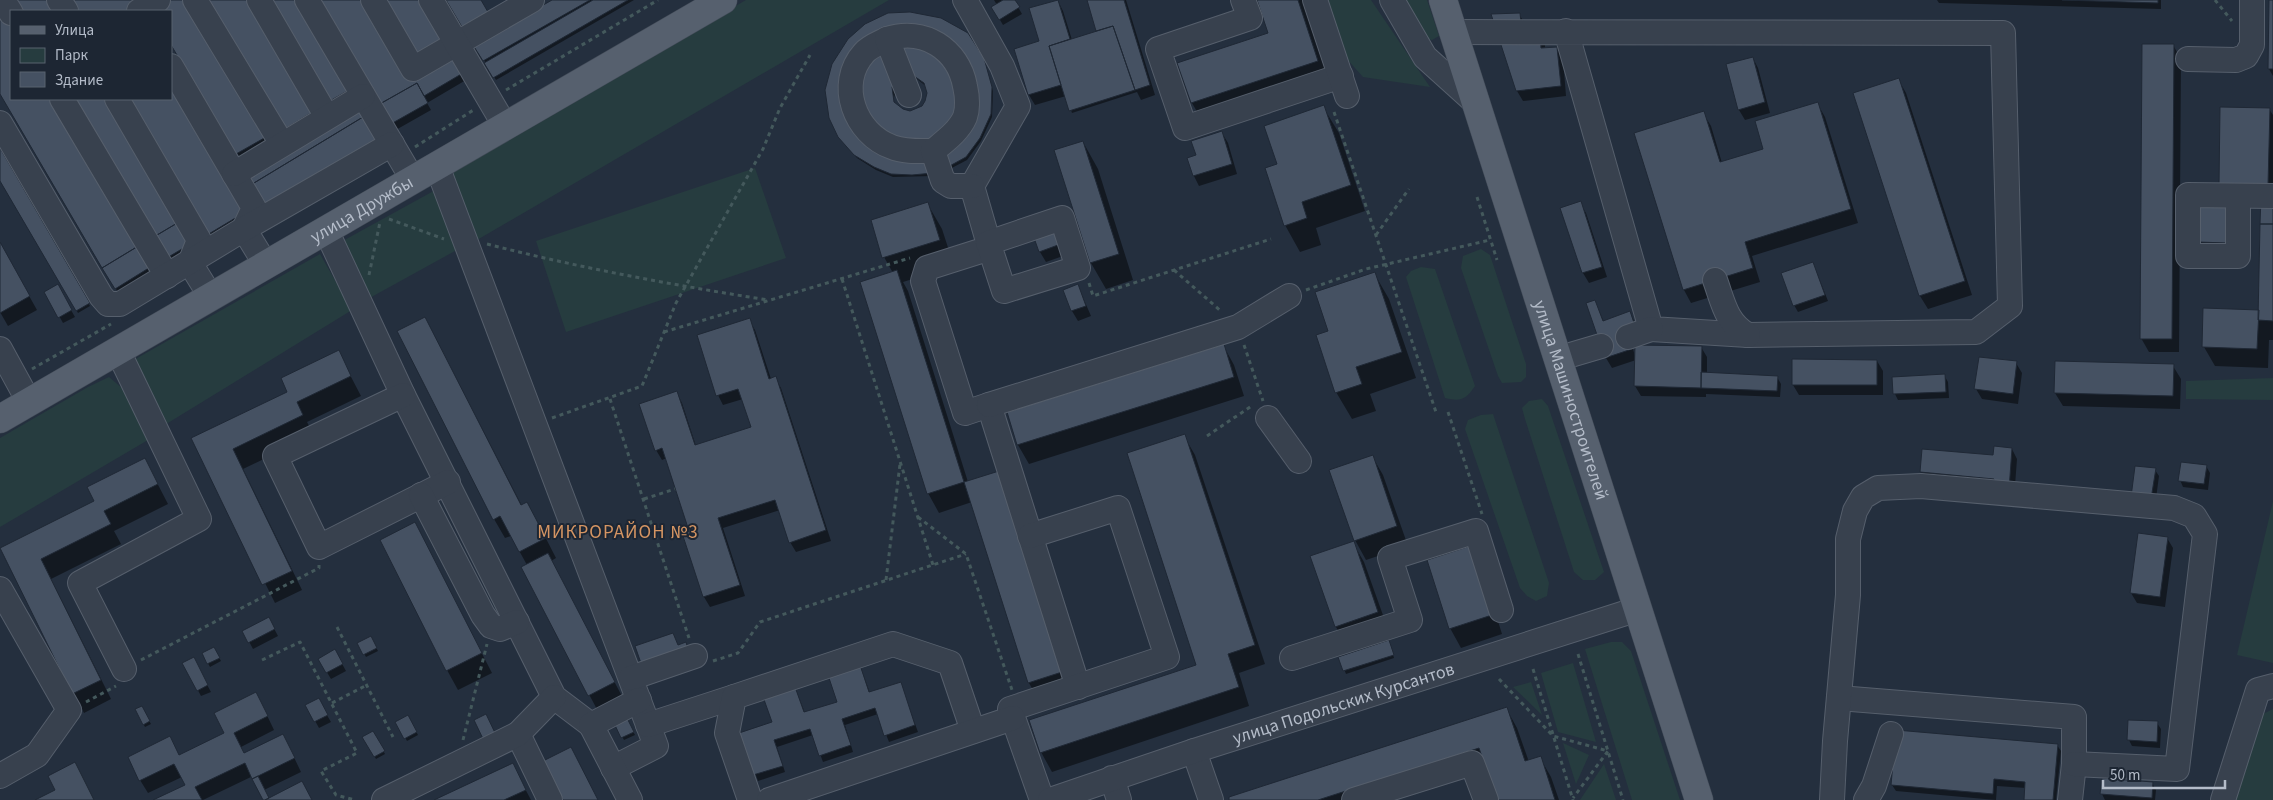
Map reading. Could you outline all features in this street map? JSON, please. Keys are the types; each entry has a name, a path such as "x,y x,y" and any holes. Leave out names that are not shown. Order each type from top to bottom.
{"main road":[{"name":"улица Дружбы","path":"0,419 723,0"},
{"name":"улица Машиностроителей","path":"1443,0 1699,800"}],"street":[{"path":"3,0 10,11"},
{"path":"141,10 158,0"},
{"path":"195,0 282,144"},
{"path":"259,0 327,117"},
{"path":"307,0 413,180"},
{"path":"372,0 413,69 457,44 496,9 532,0"},
{"path":"431,0 505,126"},
{"path":"965,0 1002,66 1018,106 972,186 989,246 927,268 923,281 966,413 1238,327 1289,296"},
{"path":"1244,0 1250,18 1158,49 1185,128 1340,92 1315,0"},
{"path":"1392,0 1425,57 1476,103"},
{"path":"2188,59 2236,60 2246,56 2252,45 2252,0"},
{"path":"1566,31 1652,329"},
{"path":"1453,32 2003,33 2010,306 1976,332 1748,335 1652,329 1628,337"},
{"path":"900,35 920,36 938,44 952,56 963,74 967,96 965,116 953,134 934,151 892,148 874,138 855,113 850,96 856,66 864,53 887,39 900,35"},
{"path":"887,39 909,95"},
{"path":"172,68 254,208 244,229"},
{"path":"234,174 363,96"},
{"path":"63,100 167,276"},
{"path":"118,100 199,240 190,263"},
{"path":"1233,128 1264,117"},
{"path":"0,123 101,296 108,304 120,304 244,229 392,144"},
{"path":"934,151 943,181 951,186 972,186"},
{"path":"437,166 473,245 535,424 656,746 613,768"},
{"path":"2238,196 2273,196"},
{"path":"244,229 266,265"},
{"path":"326,230 403,395 554,697 591,725 630,800"},
{"path":"190,263 210,297"},
{"path":"1716,280 1727,315 1736,329 1748,335"},
{"path":"1556,358 1601,346"},
{"path":"0,349 29,402"},
{"path":"118,351 199,519 80,583 124,668"},
{"path":"403,395 275,456 319,547 448,482"},
{"path":"989,405 1078,687"},
{"path":"1265,408 1299,460"},
{"path":"1832,800 1848,595 1848,539 1855,511 1863,497 1878,488 1921,486 2174,508 2194,516 2205,534 2176,768 2074,764"},
{"path":"422,495 483,615 491,626 500,629 517,622"},
{"path":"768,800 973,732 1078,687 1167,657 1118,508 1030,536"},
{"path":"1292,658 1410,620 1390,558 1476,531 1501,610"},
{"path":"0,776 37,755 69,710 3,600"},
{"name":"улица Подольских Курсантов","path":"1050,800 1116,789 1194,751 1638,609"},
{"path":"648,725 893,644 950,663 973,732"},
{"path":"631,678 702,660"},
{"path":"2223,800 2258,690 2273,686"},
{"path":"384,800 518,734 554,697"},
{"path":"734,697 727,732 750,800"},
{"path":"1839,698 2074,717 2074,764 2070,800"},
{"path":"591,725 639,700"},
{"path":"1016,712 1042,800"},
{"path":"518,734 550,800"},
{"path":"1866,800 1874,786 1891,734"},
{"path":"1194,751 1210,800"},
{"path":"1354,800 1472,762 1486,800"}],"path":[{"path":"535,424 610,399 642,386 676,303 763,149 780,108 810,55"},
{"path":"1340,92 1376,234 1437,414"},
{"path":"1376,234 1409,189"},
{"path":"1477,197 1497,260"},
{"path":"362,308 382,216 473,245 686,287 771,300"},
{"path":"1289,296 1366,269 1387,266 1490,240"},
{"path":"842,279 933,565"},
{"path":"16,378 77,342"},
{"path":"610,399 702,660 738,653 760,622 966,554"},
{"path":"1207,436 1265,408"},
{"path":"886,580 900,463"},
{"path":"644,499 675,488"},
{"path":"918,517 966,554 1016,712"},
{"path":"69,710 123,683 124,668 319,568 319,547"},
{"path":"457,764 491,626"},
{"path":"337,627 393,737"},
{"path":"262,660 300,642 358,753 321,771 336,795 355,800"},
{"path":"1578,654 1623,800"},
{"path":"1532,669 1573,799"},
{"path":"1498,679 1553,736 1608,751"},
{"path":"332,703 367,684"},
{"path":"1573,799 1608,751"}],"green space":[{"path":"746,0 889,0 477,240 449,172"},
{"path":"1309,0 1371,0 1430,87 1363,77 1320,29"},
{"path":"1398,0 1427,0 1439,36 1432,40 1424,38"},
{"path":"755,168 786,258 566,332 536,241"},
{"path":"439,188 464,246 366,300 339,243"},
{"path":"1481,249 1490,255 1526,364 1526,377 1521,382 1502,383 1498,376 1461,268 1463,256"},
{"path":"320,254 352,310 163,426 132,361"},
{"path":"1421,267 1435,269 1475,386 1466,397 1460,399 1445,398 1406,277 1411,271"},
{"path":"109,377 122,388 148,440 0,527 0,438 88,387"},
{"path":"2273,378 2273,400 2186,399 2186,381"},
{"path":"1542,399 1548,406 1604,572 1595,580 1583,580 1574,572 1525,419 1522,408 1529,401"},
{"path":"1493,414 1549,583 1547,596 1536,601 1527,596 1520,588 1465,429 1468,420 1481,415"},
{"path":"2273,501 2273,663 2237,655"},
{"path":"1611,642 1622,642 1631,651 1680,800 1632,800 1585,649"},
{"path":"1573,663 1596,742 1558,732 1541,673"},
{"path":"1531,682 1542,715 1513,687"},
{"path":"2273,709 2273,800 2232,800 2261,715"},
{"path":"1563,743 1589,755 1576,784"},
{"path":"1604,764 1616,800 1580,800"}],"building":[{"path":"12,0 48,0 54,10 17,10"},
{"path":"69,0 143,0 131,10 74,10"},
{"path":"167,0 185,0 266,137 236,154 172,47 172,10 152,10"},
{"path":"207,0 248,0 314,111 283,130"},
{"path":"267,0 295,0 349,90 328,102"},
{"path":"316,0 361,0 408,80 452,54 463,73 424,96 417,83 378,105"},
{"path":"380,0 422,0 446,40 415,58"},
{"path":"446,0 481,0 488,12 462,27"},
{"path":"552,0 590,0 483,61 473,45"},
{"path":"593,0 628,0 493,78 484,63"},
{"path":"1003,0 1015,0 1020,7 999,20 991,7"},
{"path":"1058,0 1070,39 1049,46 1061,85 1028,95 1014,49 1039,41 1029,8"},
{"path":"1087,0 1124,0 1150,85 1135,90 1113,26 1096,31"},
{"path":"1257,0 1298,0 1318,61 1191,103 1177,63 1268,33"},
{"path":"2062,0 2158,0 2158,3"},
{"path":"2269,0 2273,0 2273,69 2268,69"},
{"path":"0,8 10,25 10,100 55,100 140,245 102,268 0,94"},
{"path":"910,12 941,18 968,33 984,58 992,87 991,114 980,138 966,157 946,168 940,153 976,90 914,27 846,70 891,159 929,159 933,173 891,174 874,167 854,155 838,137 829,118 825,90 832,64 848,39 865,24 888,13"},
{"path":"1520,13 1522,33 1540,32 1541,48 1557,47 1561,86 1516,91 1491,14"},
{"path":"1113,26 1135,90 1069,111 1049,46"},
{"path":"897,43 936,52 957,88 954,117 933,138 916,143 880,132 861,102 860,85 865,68 884,49 897,80 892,87 894,102 903,109 910,111 922,106 927,93 924,83 914,76"},
{"path":"2142,44 2174,44 2172,339 2140,339"},
{"path":"1753,57 1765,102 1738,110 1726,64"},
{"path":"1899,78 1965,281 1919,296 1853,93"},
{"path":"417,83 428,103 389,125 378,105"},
{"path":"172,84 247,211 207,235 128,100 172,100"},
{"path":"71,100 107,100 179,222 152,238"},
{"path":"1818,102 1851,209 1745,242 1753,268 1683,290 1634,133 1704,111 1720,162 1763,149 1755,121"},
{"path":"354,103 363,117 249,186 240,171"},
{"path":"1324,105 1351,185 1302,202 1307,218 1284,226 1265,168 1277,164 1264,126"},
{"path":"2220,107 2270,108 2268,185 2219,184"},
{"path":"363,117 380,145 265,213 249,186"},
{"path":"1222,131 1232,164 1193,176 1187,158 1196,155 1191,141"},
{"path":"1083,141 1119,254 1090,263 1054,150"},
{"path":"0,148 90,303 76,311 0,181"},
{"path":"2261,197 2273,197 2273,224 2260,224"},
{"path":"1581,201 1602,267 1582,273 1560,208"},
{"path":"928,202 940,240 882,258 871,220"},
{"path":"2199,206 2228,206 2227,243 2198,242"},
{"path":"179,222 192,243 165,259 152,238"},
{"path":"2260,224 2273,224 2273,321 2258,320"},
{"path":"1053,228 1058,245 1039,252 1033,235"},
{"path":"0,242 30,296 0,313"},
{"path":"140,245 152,266 115,289 102,268"},
{"path":"1813,262 1825,295 1793,306 1781,273"},
{"path":"897,270 964,482 927,494 860,282"},
{"path":"1375,272 1402,352 1356,367 1362,384 1335,393 1316,335 1328,331 1315,292"},
{"path":"58,284 72,310 58,318 44,292"},
{"path":"1078,284 1086,306 1071,311 1063,290"},
{"path":"1595,300 1603,321 1630,311 1636,329 1626,332 1632,349 1605,358 1586,303"},
{"path":"2203,308 2259,310 2257,349 2202,347"},
{"path":"425,317 521,505 527,502 546,538 519,552 500,516 493,520 397,331"},
{"path":"750,318 769,379 776,376 826,530 789,543 775,500 718,518 740,585 703,597 682,533 689,531 662,448 655,451 639,404 677,391 695,445 751,427 738,389 716,396 697,335"},
{"path":"1224,344 1234,377 1017,445 1007,412"},
{"path":"1635,345 1702,346 1701,388 1634,386"},
{"path":"339,350 351,376 297,402 303,415 233,449 292,571 262,585 191,438 287,392 281,378"},
{"path":"1979,357 2017,361 2013,394 1974,389"},
{"path":"1792,359 1877,360 1877,385 1792,385"},
{"path":"2055,361 2174,364 2173,396 2054,393"},
{"path":"1701,372 1778,376 1777,391 1701,388"},
{"path":"1945,374 1946,392 1893,394 1892,377"},
{"path":"1185,434 1255,645 1228,654 1239,687 1040,753 1029,720 1196,665 1127,453"},
{"path":"1994,446 2012,448 2009,490 1994,488 1994,479 1920,472 1922,449 1993,455"},
{"path":"1373,455 1397,526 1354,541 1329,470"},
{"path":"145,458 158,484 104,511 111,524 41,559 101,680 72,694 0,548 94,501 87,487"},
{"path":"2181,462 2207,465 2204,484 2178,481"},
{"path":"2135,466 2156,468 2151,499 2131,497"},
{"path":"999,471 1062,672 1028,683 964,482"},
{"path":"415,522 482,653 446,671 380,540"},
{"path":"2138,533 2168,537 2160,597 2130,593"},
{"path":"1354,541 1378,612 1335,627 1310,556"},
{"path":"1470,546 1492,615 1449,629 1427,560"},
{"path":"548,553 615,682 588,696 521,567"},
{"path":"269,617 275,629 248,643 242,631"},
{"path":"673,633 678,645 686,642 689,653 643,669 635,646"},
{"path":"371,636 377,648 363,655 357,643"},
{"path":"1389,640 1394,655 1343,671 1338,657"},
{"path":"214,647 220,658 207,664 202,653"},
{"path":"335,649 343,664 326,673 318,659"},
{"path":"194,657 208,685 197,691 182,663"},
{"path":"859,662 869,692 901,682 915,725 884,736 875,708 842,719 851,745 819,756 810,729 774,740 783,766 753,775 739,733 772,722 762,694 794,684 804,712 837,702 827,672"},
{"path":"256,692 268,716 234,733 244,753 283,734 295,758 252,779 245,763 195,787 202,800 153,800 185,785 174,764 139,781 128,757 170,736 179,755 224,733 214,713"},
{"path":"319,698 328,715 314,722 305,705"},
{"path":"142,706 150,721 143,725 135,709"},
{"path":"1507,707 1525,761 1541,756 1555,800 1497,800 1479,748 1318,800 1229,800 1229,797"},
{"path":"486,714 497,737 485,743 474,720"},
{"path":"408,715 417,732 404,739 395,722"},
{"path":"626,716 634,732 621,738 614,723"},
{"path":"2128,720 2158,721 2157,742 2127,740"},
{"path":"1896,730 2058,744 2053,800 2024,800 2025,782 1994,779 1993,794 1891,785"},
{"path":"373,731 385,751 374,757 362,737"},
{"path":"571,747 598,800 563,800 543,761"},
{"path":"75,762 94,800 35,800 55,790 48,776"},
{"path":"513,763 526,790 504,800 434,800"},
{"path":"258,776 269,798 265,800 263,800 252,779"},
{"path":"2102,778 2153,782 2152,798 2100,794"},
{"path":"302,781 312,800 265,800 269,798"}],"district":[{"name":"МИКРОРАЙОН №3","path":"618,531"}]}
